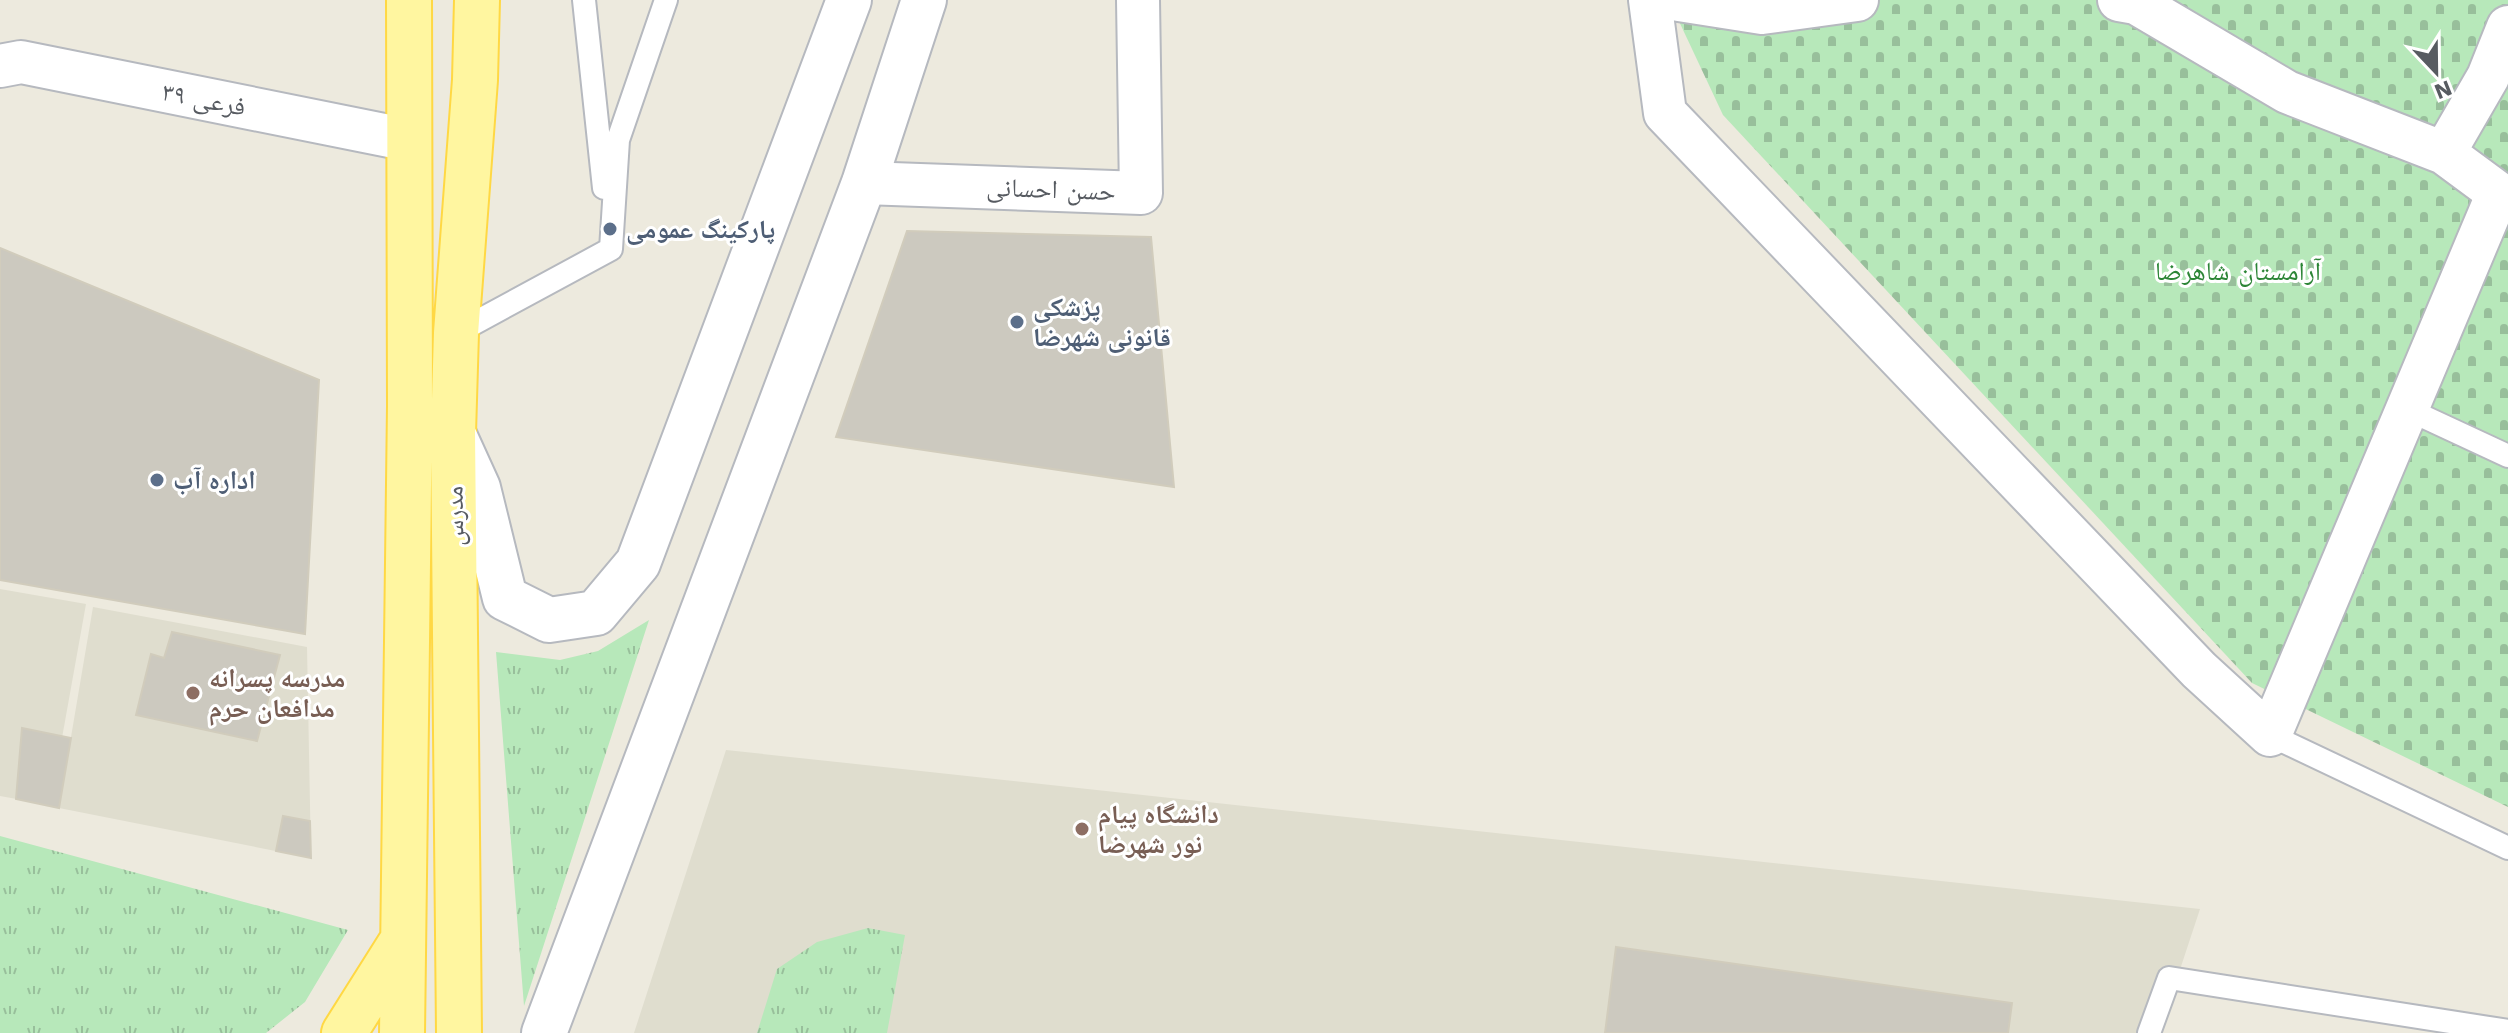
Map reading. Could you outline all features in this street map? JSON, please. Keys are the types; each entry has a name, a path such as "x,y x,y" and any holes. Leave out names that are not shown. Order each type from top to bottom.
{"main road":[{"name":"مدرس","path":"402,1033 410,406 409,0"},
{"name":"مدرس","path":"459,1033 453,433 456,333 475,80 477,0"},
{"path":"408,86 414,51 424,39 434,34 446,34 456,40 465,51 475,80"},
{"path":"344,1033 403,939"}],"street":[{"path":"453,433 478,488 505,598 549,620 596,613 638,563 849,0"},
{"path":"544,1033 864,183 924,0"},
{"name":"حسن احسانی","path":"864,183 1141,193 1138,0"},
{"path":"1650,0 1665,113 2199,670 2270,735 2407,409 2503,196 2444,153 2287,92 2136,3 2119,0"},
{"path":"1679,0 1762,13 1857,0"},
{"path":"2444,153 2488,77 2508,27"},
{"name":"فرعی ۳۹","path":"0,66 21,62 409,140"}],"lane":[{"path":"584,0 611,249"},
{"path":"611,249 618,140 666,0"},
{"path":"456,333 611,249"},
{"path":"2407,409 2508,456"},
{"path":"2270,735 2508,848"},
{"path":"2149,1033 2169,978 2508,1031"}],"shaded area":[{"path":"0,589 86,604 50,805 0,796"},
{"name":"مدرسه پسرانه مدافعان حرم","path":"93,607 307,647 311,858 59,808"},
{"name":"دانشگاه پیام نور شهرضا","path":"726,750 2200,909 2159,1033 634,1033"}],"green space":[{"name":"آرامستان شاهرضا","path":"1669,0 2508,0 2508,807 2252,683 1723,115"},
{"path":"649,620 524,1006 496,652 560,660 598,651"},
{"path":"0,836 348,930 305,1002 266,1033 0,1033"},
{"path":"868,928 905,935 887,1033 757,1033 777,969 817,942"}],"building":[{"name":"پزشکی قانونی شهرضا","path":"907,231 1151,237 1174,487 836,437"},
{"name":"اداره آب","path":"0,248 319,380 305,634 0,580"},
{"path":"172,632 280,655 257,741 136,715 151,654 164,658"},
{"path":"22,728 71,738 59,808 16,799"},
{"path":"283,816 310,821 311,858 276,851"},
{"path":"1616,947 2012,1003 2008,1033 1605,1033"}],"place":[{"name":"پارکینگ عمومی","path":"610,229"},
{"name":"پزشکی قانونی شهرضا","path":"1017,322"},
{"name":"اداره آب","path":"157,480"},
{"name":"مدرسه پسرانه مدافعان حرم","path":"193,693"},
{"name":"دانشگاه پیام نور شهرضا","path":"1082,829"}]}
